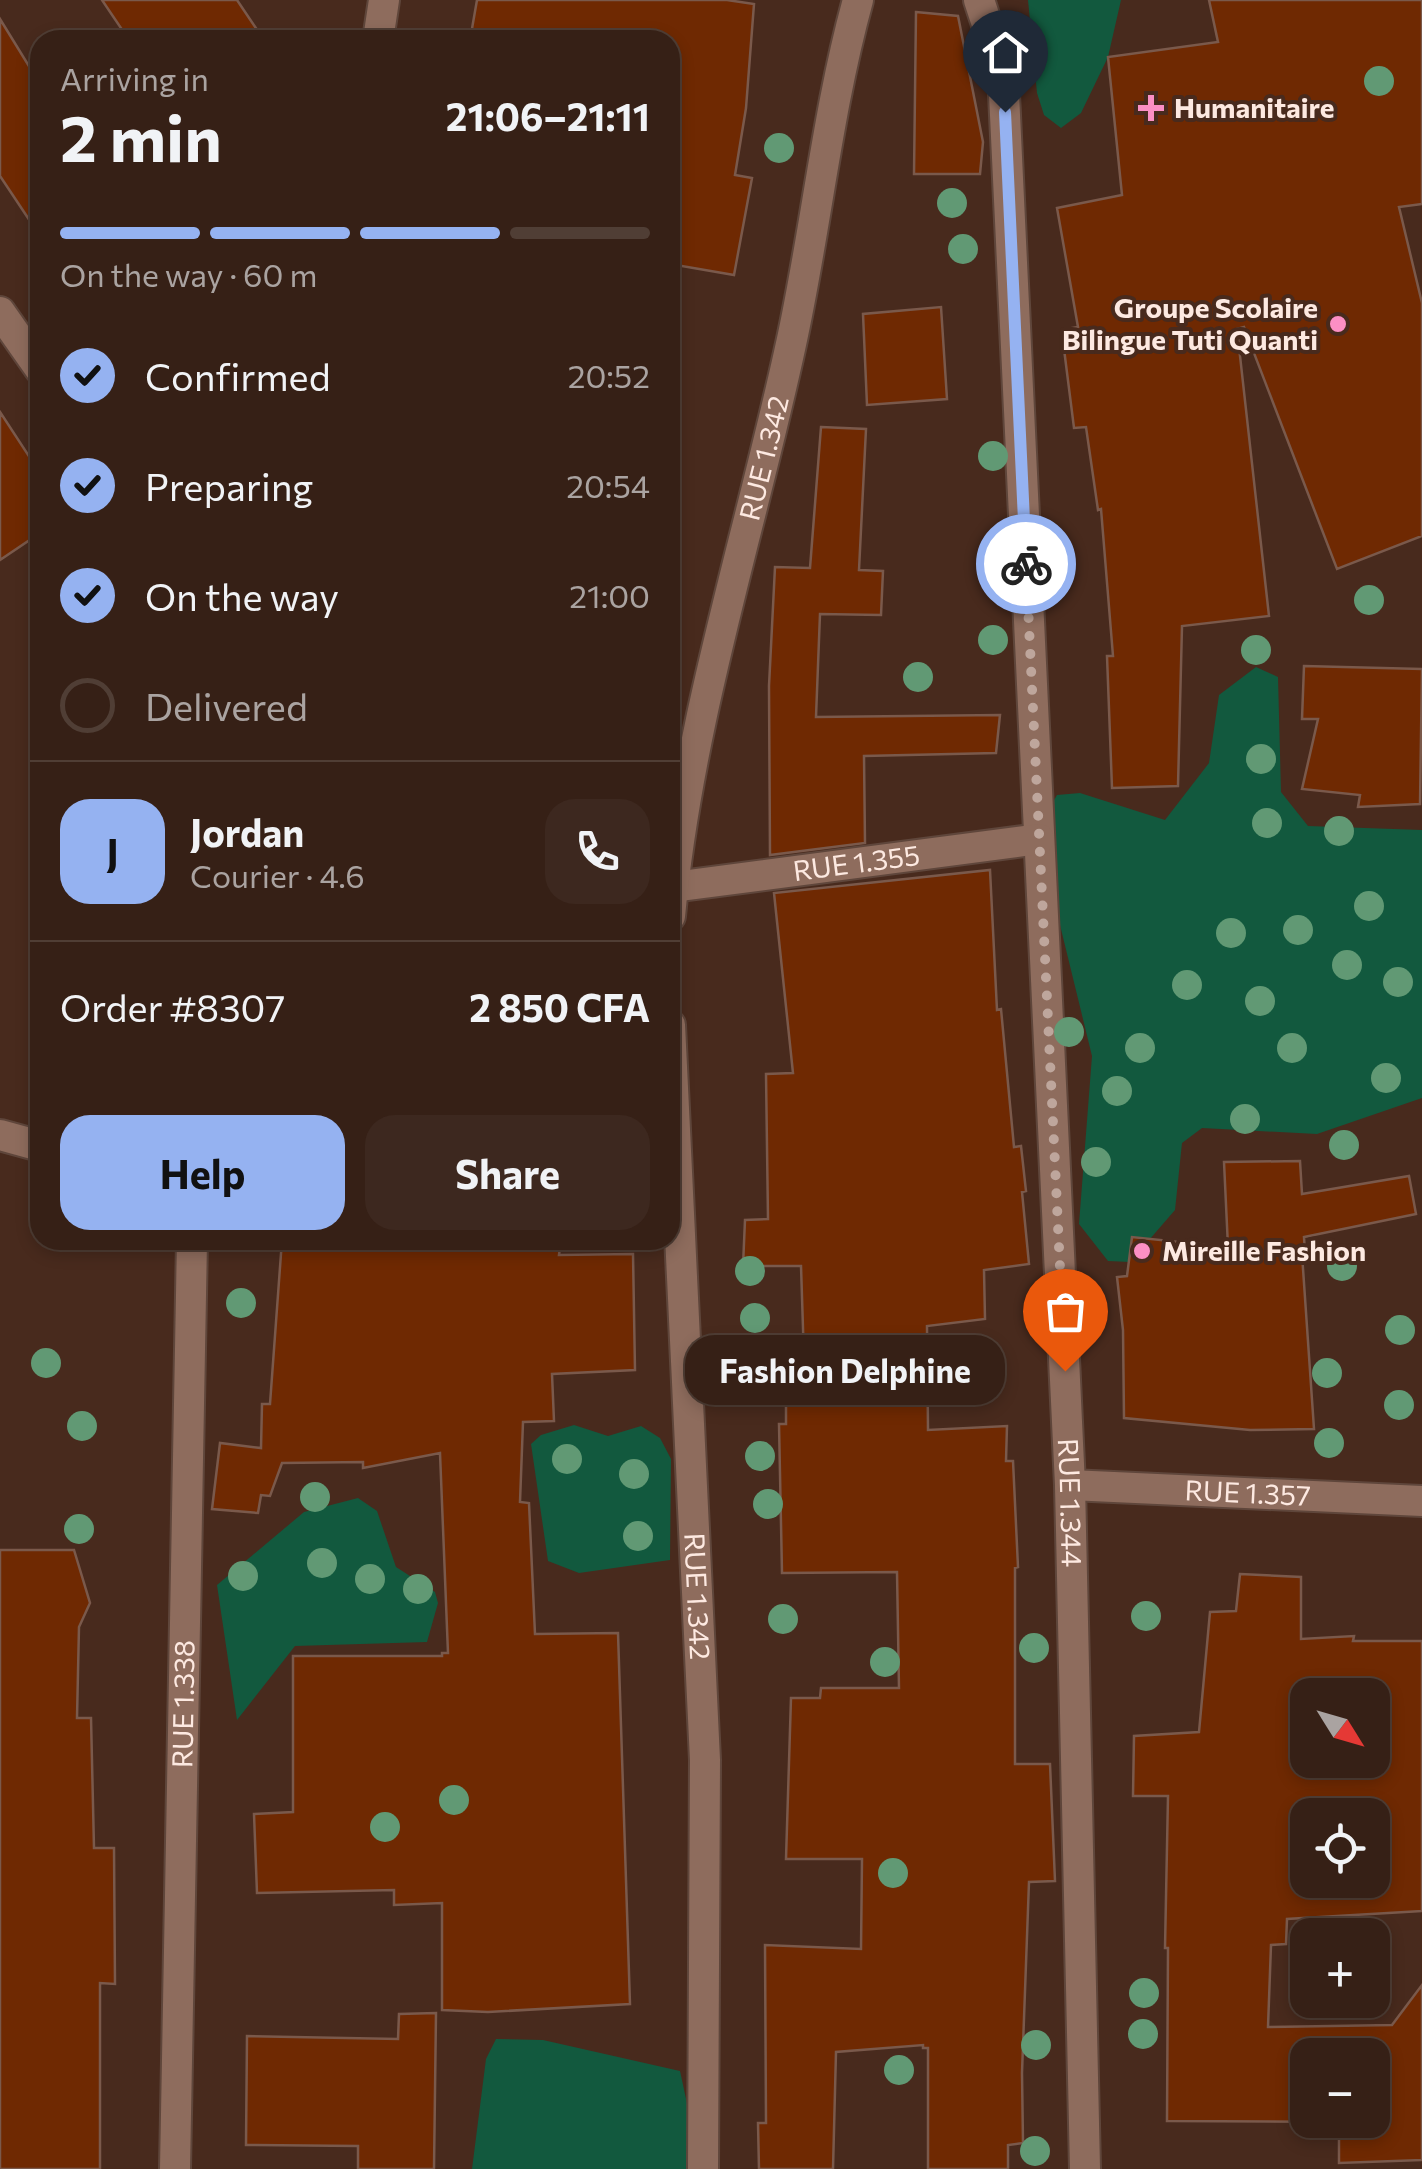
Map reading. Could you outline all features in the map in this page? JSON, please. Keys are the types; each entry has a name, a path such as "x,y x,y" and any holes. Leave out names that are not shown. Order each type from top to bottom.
{"street":[{"path":"380,30 384,0"},
{"name":"RUE 1.342","path":"680,841 693,753 791,343 858,0"},
{"name":"RUE 1.344","path":"979,0 1003,73 1070,1485 1085,2169"},
{"path":"0,312 30,355"},
{"name":"RUE 1.355","path":"680,900 1039,839"},
{"path":"0,1134 30,1143"},
{"name":"RUE 1.342","path":"680,1235 705,1760 703,2169"},
{"name":"RUE 1.338","path":"175,2169 192,1250"},
{"name":"RUE 1.357","path":"1070,1485 1422,1502"}],"green space":[{"path":"1028,0 1121,0 1108,57 1081,113 1061,128 1044,115 1037,93"},
{"path":"1256,667 1278,677 1281,792 1308,826 1422,830 1422,1098 1317,1134 1202,1128 1182,1143 1175,1210 1130,1262 1108,1261 1079,1224 1092,1056 1039,839 1044,817 1057,795 1080,793 1165,820 1209,763 1219,695"},
{"path":"574,1425 608,1436 641,1426 660,1438 671,1459 670,1560 579,1573 548,1561 531,1444 541,1435"},
{"path":"358,1498 377,1511 396,1567 435,1592 438,1603 427,1642 295,1646 237,1720 217,1585 304,1512"},
{"path":"496,2039 543,2040 680,2071 696,2145 695,2169 472,2169 486,2059"}],"building":[{"path":"102,0 237,0 257,30 122,30"},
{"path":"477,0 727,0 754,4 746,108 735,175 752,178 734,275 680,266 680,30 472,30"},
{"path":"1209,0 1422,0 1422,204 1399,207 1422,303 1422,536 1337,569 1244,327 1237,329 1269,616 1182,626 1178,786 1112,788 1107,656 1113,656 1101,509 1098,510 1086,427 1074,428 1064,349 1075,347 1072,328 1078,327 1057,208 1122,195 1108,57 1218,42"},
{"path":"916,12 958,16 983,142 980,174 914,174"},
{"path":"0,19 30,68 30,221 0,176"},
{"path":"941,307 947,399 867,405 863,314"},
{"path":"0,412 30,458 30,540 0,560"},
{"path":"821,427 866,429 859,570 883,571 881,615 820,614 816,717 1000,715 996,753 864,756 865,843 770,855 769,686 775,567 810,568"},
{"path":"1304,666 1422,669 1420,804 1358,807 1360,795 1302,789 1318,719 1302,719"},
{"path":"990,870 997,1010 1001,1009 1014,1147 1021,1146 1029,1264 984,1270 985,1319 927,1326 928,1430 1007,1426 1006,1461 1013,1461 1018,1567 1015,1764 1050,1764 1055,1881 1029,1882 1023,2143 1008,2145 1008,2169 928,2169 928,2048 923,2045 836,2052 833,2169 759,2169 758,2123 766,2123 765,1945 861,1949 862,1859 786,1859 791,1698 820,1698 821,1688 899,1688 897,1572 782,1573 779,1424 786,1424 786,1362 804,1359 801,1266 743,1266 745,1220 768,1219 766,1074 793,1073 774,893"},
{"path":"1300,1161 1302,1194 1409,1176 1416,1214 1304,1237 1314,1429 1250,1430 1124,1418 1123,1330 1117,1277 1127,1276 1132,1237 1228,1247 1224,1162"},
{"path":"281,1250 560,1250 559,1255 633,1254 635,1370 552,1374 554,1421 523,1422 520,1502 529,1503 535,1634 618,1633 630,2004 488,2012 442,2010 442,1903 394,1905 394,1890 257,1893 254,1814 293,1812 293,1656 448,1653 440,1453 363,1468 363,1462 282,1463 270,1496 261,1495 258,1513 212,1509 220,1443 261,1448 262,1404 270,1404"},
{"path":"0,1550 74,1550 90,1603 79,1627 77,1718 91,1718 94,1848 114,1848 115,1984 100,1983 100,2169 0,2169"},
{"path":"1240,1574 1301,1577 1301,1639 1354,1636 1353,1641 1422,1641 1422,1911 1287,1919 1286,1944 1271,1945 1268,2027 1392,2025 1422,1985 1422,2160 1339,2163 1339,2138 1390,2138 1390,2038 1290,2038 1290,2122 1167,2121 1168,1796 1133,1796 1134,1736 1199,1732 1210,1612 1236,1611"},
{"path":"436,2013 434,2169 358,2169 358,2146 246,2145 247,2036 398,2039 399,2014"}],"way so far":[{"path":"1026,564 1065,1371"}],"place":[{"name":"Humanitaire","path":"1151,108"},
{"name":"Groupe Scolaire Bilingue Tuti Quanti","path":"1338,324"},
{"name":"Mireille Fashion","path":"1142,1251"},
{"name":"Fashion Delphine","path":"1065,1371"}],"route":[{"path":"1005,112 1026,564"}]}
